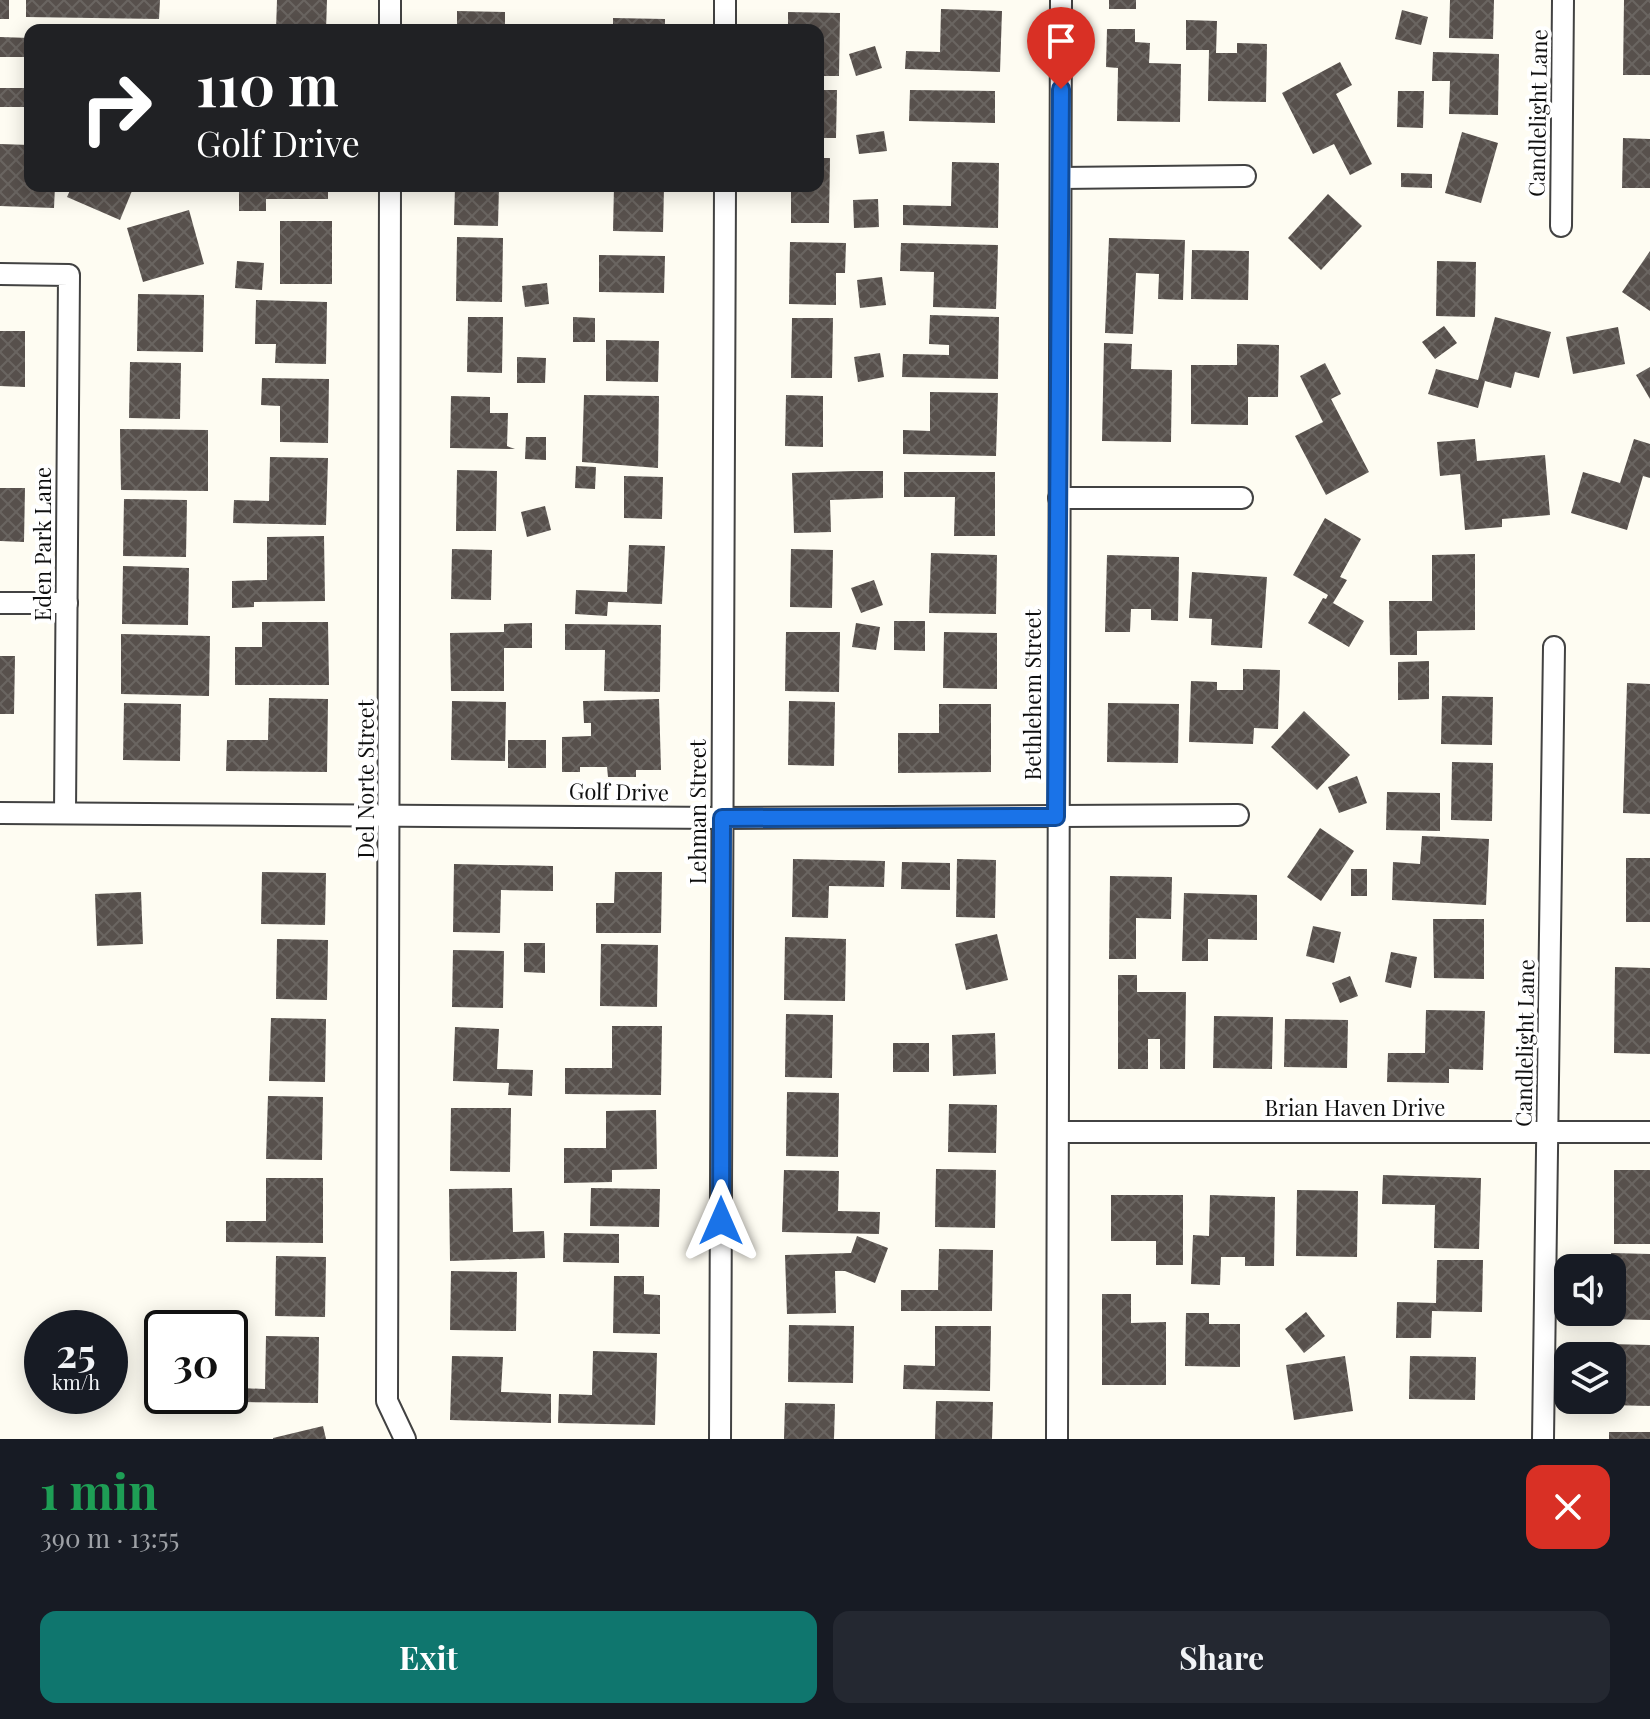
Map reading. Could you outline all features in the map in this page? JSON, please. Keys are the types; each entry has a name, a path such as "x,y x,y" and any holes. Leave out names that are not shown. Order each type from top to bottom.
{"street":[{"path":"390,0 390,24"},
{"path":"725,0 725,24"},
{"name":"Bethlehem Street","path":"1057,1439 1060,1132 1056,817 1061,0"},
{"name":"Candlelight Lane","path":"1561,226 1563,0"},
{"path":"1061,178 1245,176"},
{"name":"Del Norte Street","path":"390,192 387,1401 405,1439"},
{"name":"Lehman Street","path":"720,1439 725,192"},
{"name":"Eden Park Lane","path":"0,274 69,275 65,813"},
{"path":"1059,498 1242,498"},
{"path":"0,603 67,603"},
{"name":"Candlelight Lane","path":"1543,1439 1554,647"},
{"name":"Golf Drive","path":"0,813 390,813 722,818 1238,815"},
{"name":"Brian Haven Drive","path":"1060,1132 1650,1132"}],"building":[{"path":"0,0 9,0 9,19 0,19"},
{"path":"26,0 160,0 159,19 26,17"},
{"path":"277,0 327,0 326,24 276,24"},
{"path":"1109,0 1136,0 1136,9 1109,9"},
{"path":"1450,0 1494,0 1493,39 1449,38"},
{"path":"1624,0 1650,0 1650,75 1623,75"},
{"path":"941,9 1002,11 1000,72 905,69 906,51 940,52"},
{"path":"1402,10 1428,17 1421,45 1395,39"},
{"path":"457,11 505,12 505,24 457,24"},
{"path":"788,12 840,13 839,76 824,76 824,24 788,24"},
{"path":"613,18 665,19 665,24 613,24"},
{"path":"1186,20 1217,21 1216,53 1237,53 1237,43 1267,44 1266,102 1208,101 1209,50 1186,50"},
{"path":"1107,29 1135,29 1135,42 1150,43 1149,63 1181,64 1180,122 1117,121 1118,68 1106,67"},
{"path":"0,37 24,38 24,57 0,57"},
{"path":"875,46 882,68 856,76 849,54"},
{"path":"1433,52 1499,54 1498,115 1449,114 1450,81 1432,81"},
{"path":"1340,62 1352,85 1336,94 1372,164 1350,175 1334,144 1313,154 1282,93"},
{"path":"0,88 24,88 24,107 0,107"},
{"path":"824,90 837,90 836,138 824,138"},
{"path":"910,90 995,91 995,123 909,121"},
{"path":"1398,91 1424,91 1423,128 1397,127"},
{"path":"884,131 887,151 859,154 856,135"},
{"path":"1462,132 1498,143 1481,203 1445,193"},
{"path":"1623,138 1650,139 1650,188 1622,188"},
{"path":"0,144 24,145 24,192 55,192 54,208 0,206"},
{"path":"824,158 830,158 829,223 791,223 791,192 824,192"},
{"path":"952,162 999,163 998,228 903,225 903,205 951,206"},
{"path":"1401,173 1432,174 1432,188 1401,187"},
{"path":"69,192 132,192 120,220 67,197"},
{"path":"239,192 328,192 328,199 266,199 266,211 239,211"},
{"path":"455,192 499,192 498,226 454,225"},
{"path":"614,192 664,192 663,232 613,231"},
{"path":"1328,194 1362,226 1321,270 1288,238"},
{"path":"878,199 879,227 854,228 853,200"},
{"path":"189,210 204,264 143,282 127,228"},
{"path":"280,221 332,221 332,284 280,284"},
{"path":"457,237 503,238 502,302 456,301"},
{"path":"1109,238 1185,240 1183,300 1158,299 1159,274 1136,273 1133,334 1105,333"},
{"path":"790,242 846,243 845,273 836,273 836,305 789,304"},
{"path":"901,243 998,245 996,309 933,307 934,272 900,271"},
{"path":"1192,250 1249,251 1248,300 1191,299"},
{"path":"1650,251 1650,311 1622,292"},
{"path":"599,255 665,256 664,293 599,292"},
{"path":"237,261 264,263 262,290 235,288"},
{"path":"1437,261 1476,262 1475,317 1436,316"},
{"path":"882,277 886,305 860,308 857,280"},
{"path":"547,283 549,304 525,307 522,286"},
{"path":"138,294 204,295 203,352 137,351"},
{"path":"256,300 327,302 326,364 275,363 276,344 255,344"},
{"path":"930,315 999,317 998,379 902,377 903,354 949,355 949,345 929,344"},
{"path":"468,317 503,317 502,373 467,372"},
{"path":"573,317 595,318 595,342 573,342"},
{"path":"1495,317 1551,332 1539,378 1515,372 1511,388 1485,381 1478,408 1428,394 1436,369 1478,380"},
{"path":"792,318 833,318 832,378 791,378"},
{"path":"1444,326 1457,343 1435,359 1422,342"},
{"path":"1618,327 1625,364 1573,374 1566,337"},
{"path":"0,331 25,331 25,387 0,386"},
{"path":"606,340 659,341 658,382 606,381"},
{"path":"1104,343 1132,344 1131,369 1172,370 1171,442 1102,441"},
{"path":"1237,344 1279,345 1278,397 1248,397 1248,425 1191,424 1191,365 1237,365"},
{"path":"880,353 884,377 858,382 854,357"},
{"path":"517,357 546,358 545,383 517,383"},
{"path":"130,362 181,363 180,419 129,418"},
{"path":"1325,363 1341,394 1331,399 1369,472 1326,495 1295,436 1323,422 1300,376"},
{"path":"1650,367 1650,399 1636,375"},
{"path":"262,378 329,379 328,443 280,442 280,406 261,405"},
{"path":"930,392 998,393 996,456 903,454 903,430 930,431"},
{"path":"584,395 659,396 658,468 582,462"},
{"path":"786,395 823,396 823,447 785,446"},
{"path":"451,396 490,397 490,413 508,413 507,446 515,449 450,448"},
{"path":"120,429 208,430 208,491 121,490"},
{"path":"526,437 546,437 546,460 525,459"},
{"path":"1475,439 1477,461 1545,455 1550,515 1502,519 1502,527 1465,530 1460,474 1440,476 1437,442"},
{"path":"1634,439 1650,444 1650,478 1643,476 1627,530 1571,513 1583,472 1620,483"},
{"path":"270,457 328,458 326,525 233,523 234,500 269,501"},
{"path":"576,466 596,467 595,489 575,488"},
{"path":"457,470 497,471 496,531 456,531"},
{"path":"883,471 883,498 830,500 831,532 794,533 792,473"},
{"path":"904,472 995,472 995,536 954,536 955,497 904,497"},
{"path":"624,476 663,477 662,519 624,518"},
{"path":"0,488 25,488 24,542 0,541"},
{"path":"124,499 187,500 186,557 123,556"},
{"path":"545,506 551,530 527,537 521,512"},
{"path":"1325,518 1361,539 1340,577 1347,580 1333,603 1364,621 1349,647 1308,623 1328,595 1293,575"},
{"path":"324,536 325,601 254,602 254,607 232,608 232,581 267,580 267,537"},
{"path":"629,545 665,546 662,604 608,602 607,616 575,614 576,590 627,592"},
{"path":"452,549 492,550 491,600 451,599"},
{"path":"791,549 833,550 832,608 790,607"},
{"path":"931,553 997,555 996,614 929,613"},
{"path":"1475,554 1475,630 1417,631 1417,655 1390,655 1389,601 1432,601 1432,555"},
{"path":"1107,555 1179,557 1178,621 1151,620 1151,609 1131,609 1130,632 1105,632"},
{"path":"123,566 189,568 188,625 122,624"},
{"path":"1192,572 1267,577 1262,648 1211,645 1212,619 1189,618"},
{"path":"874,580 883,605 861,613 851,588"},
{"path":"894,621 925,621 925,651 894,650"},
{"path":"262,622 328,622 329,685 235,685 235,647 262,647"},
{"path":"532,623 532,648 504,648 504,691 451,691 450,633 504,632 504,624"},
{"path":"856,623 880,627 876,650 852,647"},
{"path":"565,624 661,625 660,692 604,691 605,650 565,650"},
{"path":"786,632 840,632 839,692 785,691"},
{"path":"944,632 997,633 997,689 943,688"},
{"path":"121,634 210,636 209,696 121,694"},
{"path":"0,656 15,656 14,714 0,714"},
{"path":"1429,661 1429,699 1398,700 1398,662"},
{"path":"1243,669 1280,670 1278,729 1254,728 1253,744 1189,742 1191,681 1217,682 1217,690 1243,690"},
{"path":"1627,683 1650,684 1650,814 1623,813"},
{"path":"1442,696 1493,697 1492,745 1441,744"},
{"path":"269,698 328,699 327,772 226,771 227,740 268,740"},
{"path":"659,699 661,770 636,770 636,777 608,777 607,767 580,767 580,772 562,772 562,737 591,736 591,723 584,723 583,701"},
{"path":"452,701 506,702 505,761 451,760"},
{"path":"789,701 835,702 834,766 788,765"},
{"path":"124,703 181,704 180,761 123,760"},
{"path":"1108,703 1179,704 1178,763 1107,762"},
{"path":"939,704 991,704 991,772 898,773 898,733 939,733"},
{"path":"1304,711 1350,755 1317,790 1271,747"},
{"path":"508,740 546,740 546,768 508,768"},
{"path":"1452,762 1493,763 1492,821 1451,820"},
{"path":"1357,776 1367,803 1339,813 1328,787"},
{"path":"1387,792 1440,793 1440,831 1386,830"},
{"path":"1320,828 1354,851 1321,901 1287,877"},
{"path":"1422,836 1489,839 1486,905 1392,900 1393,862 1420,864"},
{"path":"1626,858 1650,858 1650,922 1626,922"},
{"path":"793,859 885,861 884,887 829,886 828,918 792,917"},
{"path":"957,859 996,860 995,918 956,917"},
{"path":"902,862 950,863 950,890 901,889"},
{"path":"454,864 553,866 553,891 501,890 500,933 453,932"},
{"path":"1351,869 1367,869 1367,896 1351,896"},
{"path":"262,872 326,873 325,925 261,924"},
{"path":"615,872 662,872 661,933 596,933 596,903 614,903"},
{"path":"1110,876 1172,877 1171,919 1136,918 1136,959 1109,959"},
{"path":"141,892 143,944 97,946 95,894"},
{"path":"1184,893 1257,895 1257,940 1208,939 1208,961 1182,961"},
{"path":"1433,919 1484,919 1484,979 1434,978"},
{"path":"1313,926 1341,932 1334,963 1306,956"},
{"path":"997,934 1008,980 966,990 955,944"},
{"path":"785,937 846,939 845,1001 784,1000"},
{"path":"277,939 328,940 327,1000 276,999"},
{"path":"524,943 545,943 545,973 524,972"},
{"path":"601,944 658,945 657,1007 600,1006"},
{"path":"453,950 504,951 503,1008 452,1007"},
{"path":"1391,952 1417,957 1411,988 1385,982"},
{"path":"1615,967 1650,968 1650,1054 1614,1053"},
{"path":"1118,975 1137,975 1137,992 1186,992 1185,1069 1160,1069 1160,1039 1148,1039 1148,1069 1118,1069"},
{"path":"1350,976 1358,996 1340,1003 1332,983"},
{"path":"1426,1010 1485,1011 1483,1070 1449,1069 1449,1083 1387,1082 1388,1053 1425,1053"},
{"path":"786,1014 833,1015 832,1078 785,1077"},
{"path":"1214,1016 1273,1017 1272,1069 1213,1068"},
{"path":"271,1018 326,1019 325,1082 269,1081"},
{"path":"1285,1019 1348,1020 1347,1068 1284,1067"},
{"path":"612,1026 662,1026 661,1095 565,1094 565,1068 612,1068"},
{"path":"455,1027 499,1029 497,1069 533,1070 532,1096 508,1095 509,1083 453,1081"},
{"path":"995,1033 996,1074 953,1076 952,1035"},
{"path":"893,1043 929,1043 929,1072 893,1072"},
{"path":"787,1092 839,1093 838,1157 786,1156"},
{"path":"268,1096 323,1097 322,1160 266,1159"},
{"path":"949,1104 997,1105 996,1153 948,1152"},
{"path":"451,1108 511,1108 510,1172 450,1171"},
{"path":"656,1110 657,1169 612,1170 612,1182 564,1183 564,1148 606,1148 606,1111"},
{"path":"936,1169 996,1170 995,1228 935,1227"},
{"path":"784,1170 839,1171 838,1211 880,1212 879,1234 782,1232"},
{"path":"1614,1170 1650,1170 1650,1244 1614,1244"},
{"path":"1383,1175 1481,1178 1479,1249 1434,1248 1435,1205 1382,1204"},
{"path":"266,1178 323,1178 323,1243 226,1242 226,1221 266,1221"},
{"path":"512,1188 513,1232 544,1231 545,1258 450,1261 449,1189"},
{"path":"591,1188 660,1189 659,1227 590,1226"},
{"path":"1297,1190 1358,1191 1357,1257 1296,1256"},
{"path":"1111,1195 1183,1195 1183,1265 1156,1265 1156,1241 1111,1241"},
{"path":"1210,1195 1275,1197 1274,1266 1245,1266 1245,1257 1221,1257 1220,1285 1191,1284 1193,1235 1209,1236"},
{"path":"564,1233 619,1234 619,1263 563,1262"},
{"path":"857,1236 888,1248 875,1283 845,1271 835,1271 836,1313 787,1314 785,1255 851,1253"},
{"path":"939,1249 993,1250 992,1311 901,1311 901,1290 938,1290"},
{"path":"1611,1253 1650,1254 1650,1320 1626,1319 1626,1254"},
{"path":"276,1256 326,1257 325,1317 275,1316"},
{"path":"1437,1260 1483,1260 1482,1312 1432,1311 1431,1338 1396,1338 1397,1302 1436,1303"},
{"path":"451,1271 517,1272 516,1331 450,1330"},
{"path":"614,1276 644,1276 644,1294 660,1295 660,1334 613,1333"},
{"path":"1102,1294 1131,1294 1131,1323 1166,1322 1166,1385 1102,1385"},
{"path":"1306,1312 1325,1336 1304,1353 1285,1329"},
{"path":"1186,1313 1209,1313 1209,1324 1240,1324 1240,1367 1185,1366"},
{"path":"789,1325 854,1326 853,1383 788,1382"},
{"path":"935,1326 991,1326 990,1391 903,1389 904,1365 935,1366"},
{"path":"266,1336 319,1337 318,1403 248,1402 248,1388 265,1389"},
{"path":"1626,1344 1650,1345 1650,1406 1626,1405"},
{"path":"593,1351 657,1353 655,1425 558,1423 559,1394 592,1395"},
{"path":"452,1356 503,1357 501,1392 551,1394 551,1423 450,1420"},
{"path":"1345,1356 1353,1411 1294,1420 1286,1365"},
{"path":"1410,1356 1476,1357 1475,1400 1409,1399"},
{"path":"936,1401 993,1402 992,1439 935,1439"},
{"path":"785,1403 835,1404 834,1439 784,1439"},
{"path":"323,1426 326,1439 273,1439 273,1438"},
{"path":"1609,1432 1650,1432 1650,1439 1609,1439"}],"route":[{"path":"721,1221 722,818 1056,817 1061,89"}]}
